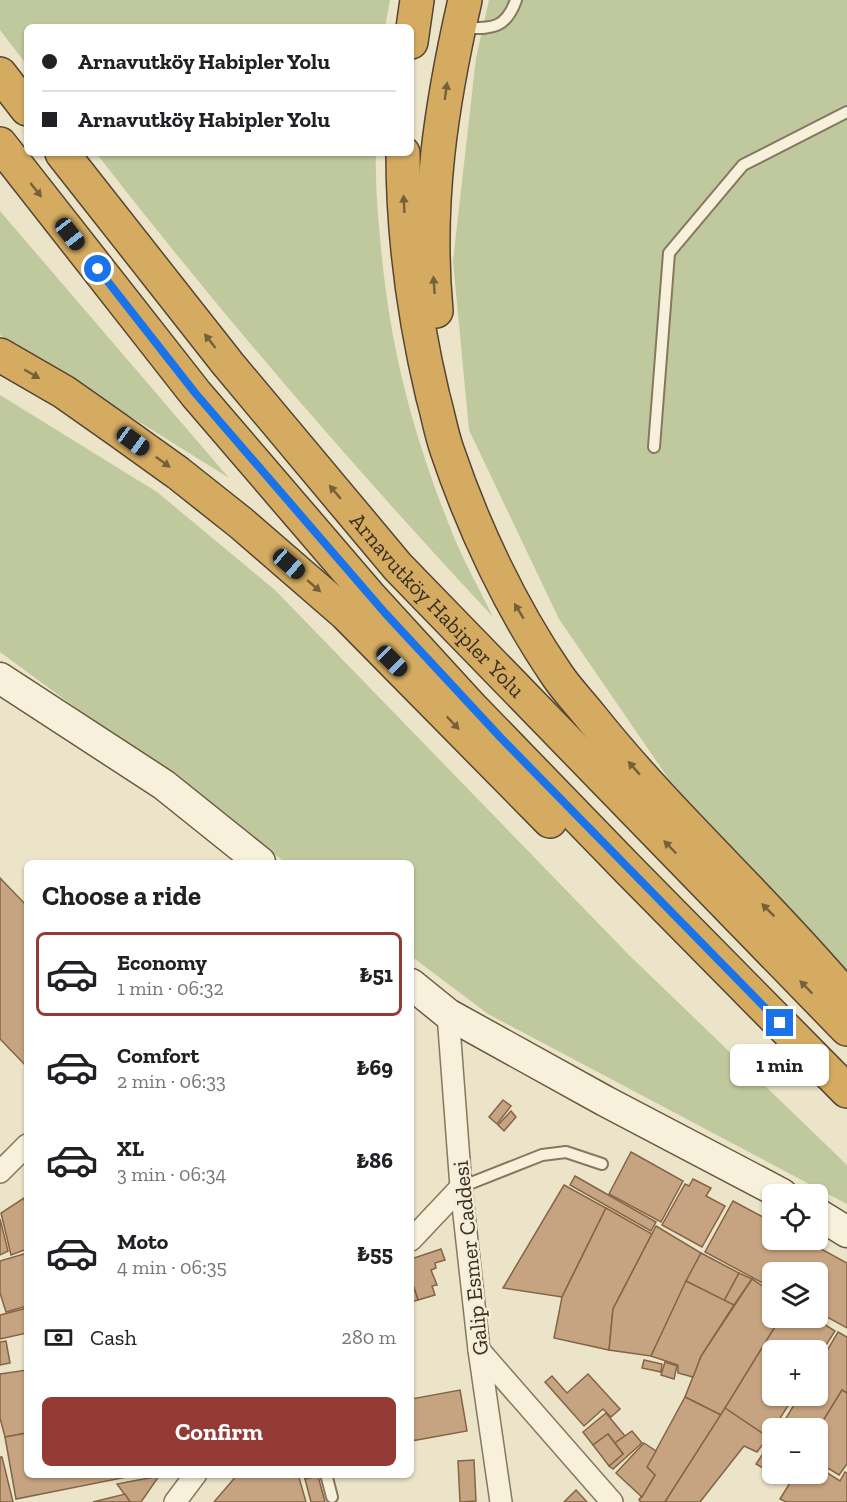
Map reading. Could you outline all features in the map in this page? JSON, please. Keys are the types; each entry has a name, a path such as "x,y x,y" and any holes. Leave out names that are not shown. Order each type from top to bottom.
{"highway":[{"path":"414,24 417,0"},
{"path":"446,448 433,279 432,227 434,177 445,92 462,14"},
{"path":"0,74 24,105"},
{"name":"Arnavutköy Habipler Yolu","path":"0,144 196,394 364,589 469,705 847,1091"},
{"name":"Arnavutköy Habipler Yolu","path":"64,156 228,364 398,567 847,1029"},
{"path":"403,156 406,234 413,293 426,367 446,448 474,521 510,596 557,675 610,742 655,793 801,943 844,994 847,1001"},
{"path":"0,355 82,405 178,473 241,523 346,614 477,749 579,849 714,955"}],"street":[{"path":"3,684 164,785 258,860"},
{"path":"414,986 448,1014 605,1101 763,1184"},
{"name":"Galip Esmer Caddesi","path":"448,1014 460,1187 479,1350 501,1502"},
{"path":"0,1172 24,1148"},
{"path":"414,1237 460,1187"},
{"path":"828,1221 847,1232"},
{"path":"479,1350 612,1502"},
{"path":"175,1502 193,1478"}],"lane":[{"path":"462,14 492,28 503,21 516,0"},
{"path":"654,447 669,253 743,165 847,112"},
{"path":"460,1187 542,1155 566,1152 602,1164"},
{"path":"327,1478 332,1497"}],"green space":[{"path":"0,0 390,0 386,24 24,24 24,61 0,30"},
{"path":"489,0 847,0 847,972 670,781 559,619 469,430 453,261 476,58"},
{"path":"98,156 376,156 377,200 385,284 404,388 424,455 448,522 493,617 289,389"},
{"path":"0,211 229,478 0,335"},
{"path":"0,395 157,492 275,590 629,955 847,1165 847,1204 828,1194 828,1184 809,1184 488,1014 414,958 414,860 282,860 0,652"}],"building":[{"path":"0,878 24,903 24,1064 0,1039"},
{"path":"503,1100 511,1106 497,1124 489,1117"},
{"path":"511,1111 516,1117 504,1131 498,1125"},
{"path":"631,1152 683,1181 661,1222 609,1194"},
{"path":"575,1176 656,1222 651,1231 570,1185"},
{"path":"693,1179 711,1188 706,1196 725,1206 702,1247 662,1225 685,1184 689,1186"},
{"path":"564,1185 606,1208 562,1297 503,1288"},
{"path":"24,1198 24,1250 11,1255 1,1213"},
{"path":"733,1201 762,1217 762,1250 823,1250 847,1263 847,1328 828,1318 828,1262 762,1262 762,1283 705,1252"},
{"path":"606,1208 652,1234 613,1309 609,1350 554,1338 562,1297"},
{"path":"0,1219 8,1251 0,1255"},
{"path":"656,1226 701,1253 651,1356 609,1350 613,1309"},
{"path":"441,1249 445,1260 435,1263 436,1268 431,1270 437,1285 432,1286 435,1295 418,1300 414,1288 414,1258"},
{"path":"701,1253 739,1273 724,1301 686,1281"},
{"path":"24,1254 24,1307 6,1312 0,1293 0,1261"},
{"path":"739,1273 752,1279 734,1305 724,1301"},
{"path":"752,1279 762,1286 762,1328 774,1328 767,1340 762,1340 762,1348 721,1415 685,1397 701,1356"},
{"path":"686,1281 734,1305 701,1356 693,1377 678,1373 678,1365 651,1356"},
{"path":"414,1288 418,1300 414,1301"},
{"path":"24,1309 24,1334 0,1339 0,1315"},
{"path":"828,1327 835,1331 828,1342 828,1340 767,1340 774,1328"},
{"path":"838,1332 847,1337 847,1393 842,1390 825,1418 786,1418 793,1406 828,1406 828,1349"},
{"path":"6,1341 10,1363 0,1365 0,1342"},
{"path":"762,1348 762,1406 788,1406 780,1418 762,1418 762,1433 725,1408"},
{"path":"644,1360 662,1364 661,1372 642,1368"},
{"path":"665,1362 677,1366 674,1379 661,1375"},
{"path":"24,1370 24,1434 5,1437 0,1418 0,1374"},
{"path":"588,1374 620,1409 611,1417 603,1409 584,1426 545,1382 552,1376 567,1393"},
{"path":"460,1390 467,1431 414,1440 414,1398"},
{"path":"842,1390 847,1393 847,1464 839,1475 828,1468 828,1418 825,1418"},
{"path":"685,1397 721,1415 665,1502 641,1502 639,1500 655,1475 647,1467"},
{"path":"725,1408 762,1433 762,1445 757,1452 744,1446 700,1502 665,1502"},
{"path":"606,1413 625,1436 615,1443 608,1434 593,1445 583,1432"},
{"path":"632,1431 642,1443 613,1469 609,1466 623,1454 615,1443"},
{"path":"24,1434 24,1478 122,1478 16,1499 5,1437"},
{"path":"608,1434 623,1454 609,1466 593,1445"},
{"path":"644,1443 656,1451 647,1467 655,1475 642,1497 616,1473"},
{"path":"762,1455 762,1468 756,1464"},
{"path":"0,1457 2,1457 13,1502 0,1502"},
{"path":"474,1460 476,1501 460,1502 458,1461"},
{"path":"845,1472 847,1473 847,1502 786,1502 780,1499 789,1484 828,1484 828,1473 840,1481"},
{"path":"158,1478 141,1502 130,1502 117,1484"},
{"path":"235,1478 299,1478 306,1502 214,1502"},
{"path":"319,1478 325,1502 311,1502 305,1479"},
{"path":"576,1490 587,1502 564,1502"},
{"path":"125,1494 130,1502 93,1502"}],"route":[{"path":"98,269 196,394 385,613 469,705 780,1023"}]}
